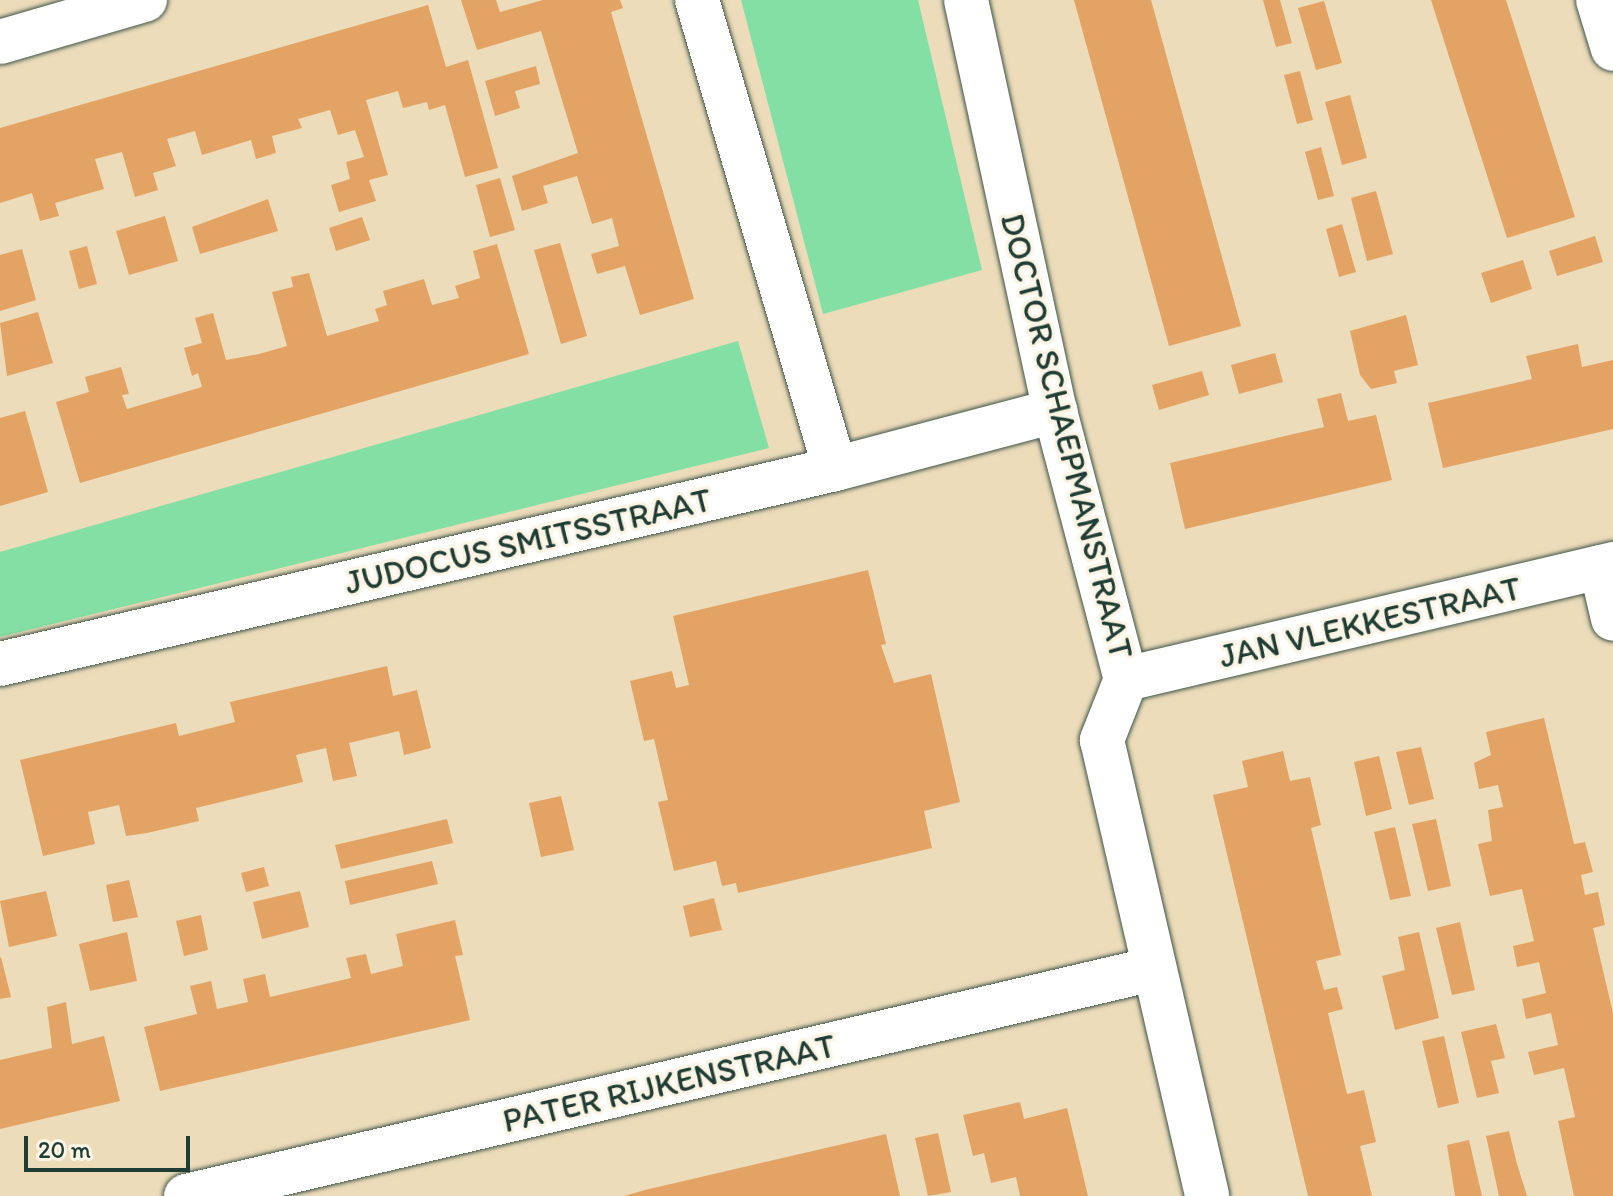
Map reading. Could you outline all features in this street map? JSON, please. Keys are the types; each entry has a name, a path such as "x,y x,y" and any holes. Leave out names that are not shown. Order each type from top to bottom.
{"street":[{"path":"0,42 145,0"},
{"path":"697,0 835,469"},
{"name":"DOCTOR SCHAEPMANSTRAAT","path":"966,0 1055,411 1126,679 1102,740 1207,1196"},
{"path":"1598,0 1613,49"},
{"name":"JUDOCUS SMITSSTRAAT","path":"0,664 835,469 1055,411"},
{"path":"1607,566 1613,619"},
{"name":"JAN VLEKKESTRAAT","path":"1126,679 1607,566"},
{"name":"PATER RIJKENSTRAAT","path":"186,1196 1153,969"}],"green space":[{"path":"741,0 918,0 982,270 823,314"},
{"path":"738,341 769,448 0,637 0,552"}],"building":[{"path":"461,0 496,0 500,12 543,0 620,0 623,8 611,12 694,299 640,315 625,266 597,274 591,254 619,246 612,218 592,224 577,176 543,186 548,203 522,211 512,176 578,153 541,31 477,50"},
{"path":"1074,0 1151,0 1241,326 1169,346"},
{"path":"1263,0 1280,0 1292,43 1276,47"},
{"path":"1431,0 1506,0 1575,217 1507,238"},
{"path":"1324,1 1342,63 1316,70 1298,8"},
{"path":"428,5 446,67 468,60 498,168 465,177 445,105 429,110 427,102 403,108 398,91 366,100 388,175 369,180 376,201 339,212 331,185 350,179 346,162 364,157 355,130 338,135 330,110 298,119 302,128 272,136 276,153 256,159 251,140 202,155 195,131 167,139 176,166 153,173 158,190 135,197 122,152 95,159 104,189 55,203 59,216 40,221 32,193 0,203 0,128"},
{"path":"536,66 540,84 515,91 520,108 495,116 485,81"},
{"path":"1300,71 1313,120 1297,124 1284,75"},
{"path":"1350,95 1367,158 1342,165 1325,102"},
{"path":"1321,147 1334,196 1318,200 1305,152"},
{"path":"500,178 515,230 490,237 476,185"},
{"path":"1376,191 1393,254 1367,261 1351,198"},
{"path":"268,199 278,231 200,254 192,227"},
{"path":"165,216 178,261 129,275 116,231"},
{"path":"362,217 370,240 336,251 329,228"},
{"path":"1342,224 1356,272 1339,277 1326,229"},
{"path":"1595,236 1603,262 1557,276 1549,251"},
{"path":"560,243 587,336 561,344 534,250"},
{"path":"497,244 529,354 80,483 56,402 89,392 85,377 121,367 129,394 122,395 127,409 202,387 198,373 192,376 184,348 202,343 195,318 213,313 226,360 259,354 287,346 272,292 293,287 291,277 309,273 327,336 379,321 375,309 387,305 383,291 424,279 432,305 459,298 455,286 480,278 473,251"},
{"path":"87,246 97,284 79,289 69,251"},
{"path":"22,249 36,300 0,311 0,255"},
{"path":"1523,260 1532,289 1491,303 1481,273"},
{"path":"38,312 53,363 7,376 0,323"},
{"path":"1406,315 1418,365 1394,371 1397,383 1371,389 1360,375 1350,331"},
{"path":"1578,344 1582,367 1613,360 1613,429 1443,468 1428,403 1532,379 1526,356"},
{"path":"1275,353 1283,382 1239,394 1231,365"},
{"path":"1202,371 1209,395 1159,410 1152,385"},
{"path":"1341,393 1348,421 1376,415 1392,480 1185,529 1170,463 1324,427 1317,399"},
{"path":"25,411 48,492 0,506 0,418"},
{"path":"868,570 886,644 881,645 894,683 931,674 960,802 924,811 932,848 738,893 736,883 722,886 716,861 674,871 658,802 668,800 654,739 644,741 630,681 672,671 676,688 689,685 673,616"},
{"path":"387,666 393,696 417,690 431,748 404,755 399,731 349,743 357,776 333,781 326,748 296,755 303,782 196,808 199,821 147,833 126,836 119,805 88,812 95,844 43,856 20,760 176,723 179,736 235,722 230,702"},
{"path":"1544,718 1574,844 1585,842 1593,872 1581,875 1585,895 1598,892 1605,925 1593,928 1613,1013 1613,1196 1574,1196 1558,1121 1575,1117 1564,1068 1534,1075 1528,1052 1558,1045 1551,1013 1526,1019 1522,999 1546,993 1539,962 1517,967 1513,946 1534,941 1522,889 1490,896 1478,844 1492,841 1488,810 1503,807 1498,785 1479,789 1474,763 1491,755 1486,732"},
{"path":"1421,747 1434,799 1409,805 1396,752"},
{"path":"1283,751 1290,781 1310,777 1321,825 1311,828 1341,955 1316,961 1324,990 1337,987 1343,1009 1328,1013 1347,1094 1364,1090 1376,1142 1360,1146 1372,1196 1308,1196 1213,795 1248,787 1242,761"},
{"path":"1379,756 1392,809 1366,816 1354,762"},
{"path":"561,796 574,850 541,857 529,803"},
{"path":"447,819 453,843 341,869 335,845"},
{"path":"1436,819 1451,886 1428,891 1412,824"},
{"path":"1395,827 1411,896 1390,900 1374,832"},
{"path":"432,861 438,884 350,905 345,881"},
{"path":"264,867 269,886 246,892 241,873"},
{"path":"129,880 138,917 113,922 106,885"},
{"path":"46,891 57,936 9,947 0,901"},
{"path":"300,891 309,927 262,939 253,902"},
{"path":"714,898 722,930 690,937 683,906"},
{"path":"201,915 208,950 184,956 176,921"},
{"path":"455,920 463,955 455,956 470,1020 160,1091 144,1027 197,1014 190,986 211,981 217,1009 248,1002 243,979 265,974 270,997 351,978 346,958 366,954 371,974 403,966 396,934"},
{"path":"1460,922 1475,990 1452,995 1436,928"},
{"path":"127,932 137,981 90,991 79,944"},
{"path":"1419,932 1439,1018 1395,1030 1382,976 1405,970 1398,937"},
{"path":"0,958 11,997 0,999"},
{"path":"66,1002 72,1044 104,1036 120,1101 0,1129 0,1060 52,1048 47,1007"},
{"path":"1496,1024 1505,1058 1491,1061 1499,1093 1477,1098 1461,1032"},
{"path":"1444,1036 1459,1103 1438,1108 1422,1041"},
{"path":"1020,1102 1024,1119 1067,1108 1088,1196 1020,1196 1016,1177 991,1183 984,1153 973,1156 963,1115"},
{"path":"1509,1131 1527,1196 1499,1196 1486,1136"},
{"path":"938,1133 951,1192 928,1196 915,1138"},
{"path":"886,1134 900,1196 624,1196 645,1190"},
{"path":"1469,1140 1482,1196 1455,1196 1447,1145"}]}
